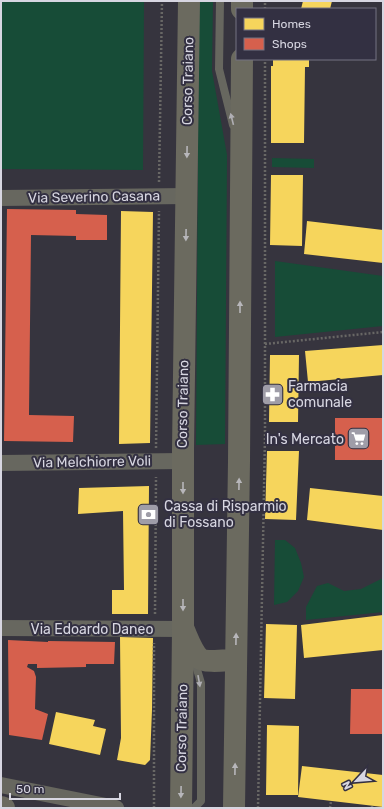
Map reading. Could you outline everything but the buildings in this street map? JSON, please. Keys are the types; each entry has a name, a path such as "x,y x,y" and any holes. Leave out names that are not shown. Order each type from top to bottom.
{"main road":[{"name":"Corso Traiano","path":"181,808 187,636 182,461 189,1"},
{"path":"234,808 242,60"},
{"path":"187,636 195,652 200,658 206,660 236,660"}],"street":[{"name":"Via Severino Casana","path":"1,198 187,196"},
{"name":"Via Melchiorre Voli","path":"1,463 182,461"},
{"name":"Via Edoardo Daneo","path":"1,628 154,629 187,636"},
{"path":"1,785 116,808"}],"lane":[{"path":"220,1 219,69 241,157"},
{"path":"187,636 201,683 201,800 194,808"}],"path":[{"path":"154,808 154,629 162,1"},
{"path":"258,808 265,449 265,60"},
{"path":"265,344 383,332"},
{"path":"330,808 331,801"}],"green space":[{"path":"1,1 144,1 143,170 1,169"},
{"path":"199,1 213,1 212,71 227,155 225,444 196,445"},
{"path":"272,158 314,159 314,168 272,167"},
{"path":"275,261 383,276 383,326 275,337"},
{"path":"275,540 285,540 295,548 301,563 304,577 298,591 287,602 274,605"},
{"path":"383,578 383,612 306,620 306,607 317,586 328,583 344,591 361,589"}],"place":[{"name":"Farmacia comunale","path":"272,394"},
{"name":"In's Mercato","path":"359,439"},
{"name":"Cassa di Risparmio di Fossano","path":"148,514"}]}
